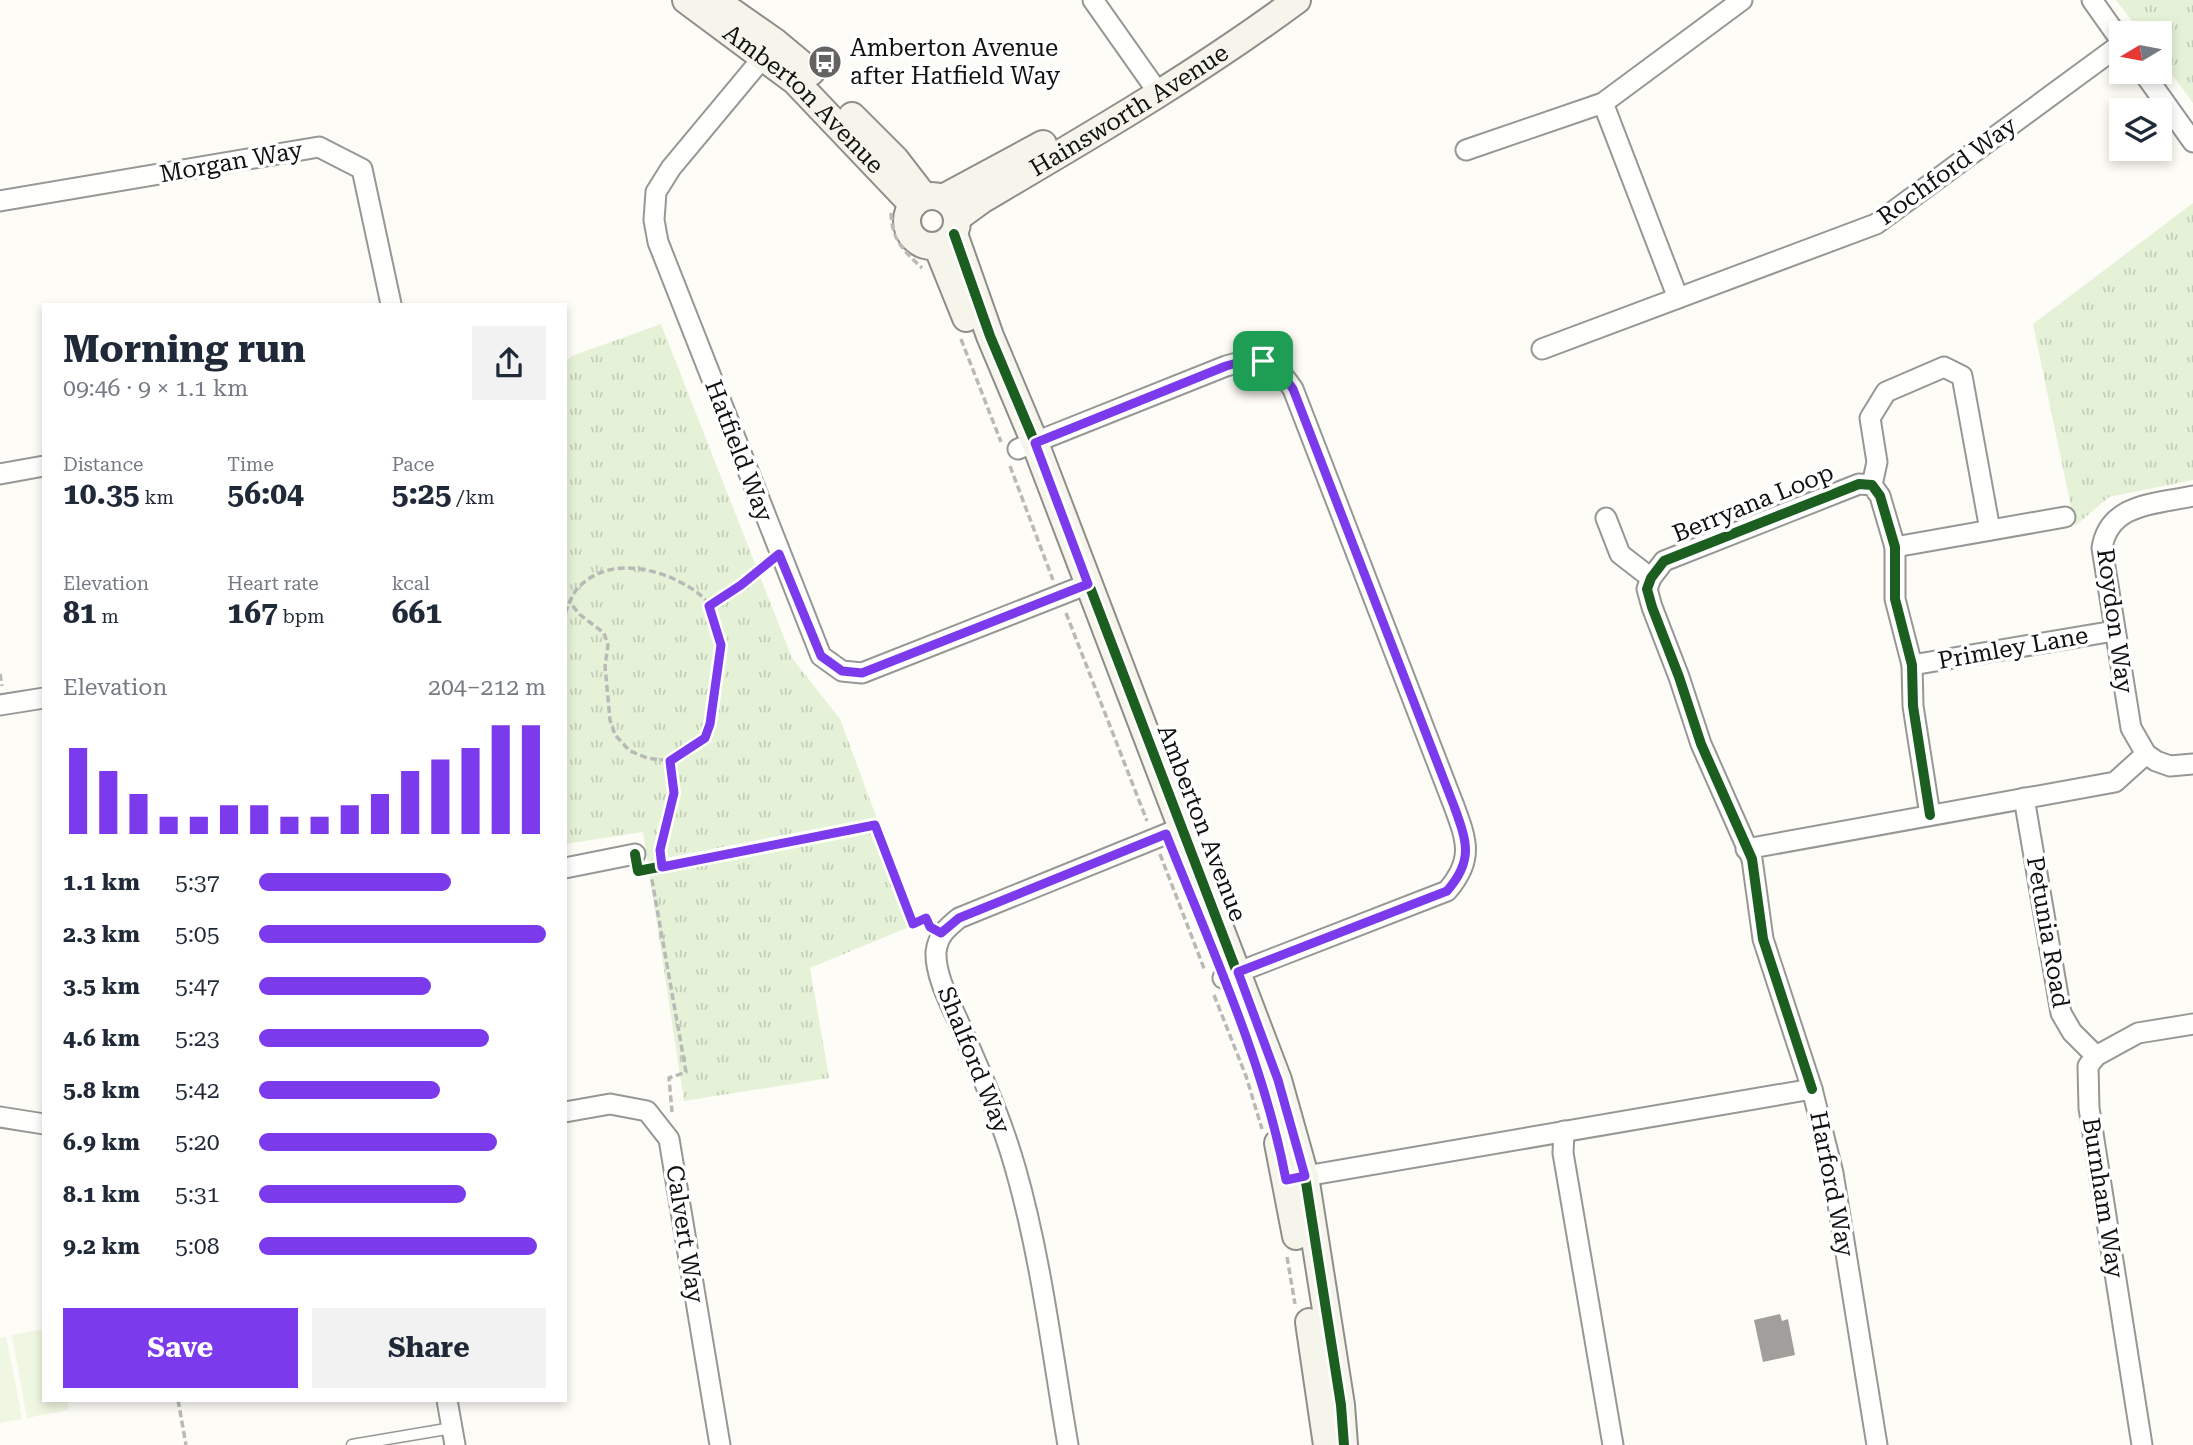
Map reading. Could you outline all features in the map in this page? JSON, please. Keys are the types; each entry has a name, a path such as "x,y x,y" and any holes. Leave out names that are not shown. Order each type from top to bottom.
{"street":[{"name":"Amberton Avenue","path":"686,0 769,50"},
{"name":"Amberton Avenue","path":"715,0 769,50 795,81 931,215 1016,451 1167,833 1295,1178 1341,1405 1344,1445"},
{"path":"1093,0 1156,89"},
{"name":"Hainsworth Avenue","path":"1156,89 1269,0"},
{"name":"Hainsworth Avenue","path":"931,215 1137,93 1156,89 1241,41 1297,0"},
{"path":"1466,150 1603,103 1742,0"},
{"path":"2092,0 2109,25"},
{"name":"Hatfield Way","path":"769,50 671,168 656,192 654,220 658,242 821,656 842,671 862,673 1073,590"},
{"name":"Rochford Way","path":"1542,349 1877,223 2109,52"},
{"path":"2152,84 2193,142"},
{"path":"1603,103 1678,298"},
{"name":"Morgan Way","path":"0,201 319,147 362,169 391,303"},
{"path":"1016,451 1244,361 1263,361 1280,370 1293,389 1454,806 1464,833 1465,853 1461,875 1447,891 1220,978"},
{"path":"1872,485 1877,462 1870,418 1886,392 1944,367 1962,376 1990,530"},
{"path":"0,474 42,466"},
{"name":"Berryana Loop","path":"1651,578 1664,561 1859,484 1872,485 1880,496 1895,547 1895,598 1912,665 1913,706 1930,814"},
{"name":"Roydon Way","path":"2146,754 2131,728 2102,548 2104,532 2116,518 2132,509 2193,496"},
{"path":"1895,547 2065,517"},
{"path":"1606,518 1620,554 1651,578 1647,589 1652,607 1701,744 1752,859 1763,939 1812,1089"},
{"name":"Primley Lane","path":"1912,665 2114,631"},
{"path":"0,705 42,698"},
{"path":"1746,849 2115,782 2146,754 2170,766 2193,764"},
{"name":"Petunia Road","path":"2024,798 2061,1013 2072,1032 2096,1056"},
{"path":"941,933 959,918 1167,833"},
{"path":"567,868 635,855"},
{"name":"Shalford Way","path":"941,933 936,952 938,968 1014,1163 1026,1206 1068,1445"},
{"path":"2096,1056 2138,1033 2193,1024"},
{"name":"Burnham Way","path":"2096,1056 2088,1066 2088,1108 2142,1445"},
{"name":"Harford Way","path":"1295,1178 1812,1089 1833,1173 1877,1445"},
{"name":"Calvert Way","path":"567,1112 610,1104 647,1111 669,1139 720,1445"},
{"path":"0,1117 42,1124"},
{"path":"1564,1131 1563,1153 1613,1445"},
{"name":"Amberton Avenue","path":"1295,1178 1303,1279 1327,1445"},
{"path":"447,1402 453,1436"}],"lane":[{"path":"352,1445 453,1436"}],"path":[{"path":"928,274 904,252 895,237 892,214 931,215"},
{"path":"960,336 1016,451 1167,833 1220,978 1245,1076 1263,1131"},
{"path":"709,606 741,585 779,554"},
{"path":"567,609 570,602 577,589 603,571 632,567 659,573 693,588 709,606 721,645 710,724 705,738 670,761 647,758 630,751 615,734 610,720 606,666 608,645 604,633 579,614 570,602"},
{"path":"664,1133 671,1123 669,1079 685,1072 656,868 674,793 670,761"},
{"path":"862,828 875,825 913,924 926,918 930,927 941,933"},
{"path":"635,855 638,871 675,864"},
{"path":"1286,1249 1296,1310"},
{"path":"178,1402 186,1445"}],"green space":[{"path":"2116,0 2193,0 2193,103 2172,74 2172,21 2132,21"},
{"path":"2193,203 2193,480 2109,497 2075,526 2033,324"},
{"path":"661,324 792,658 840,719 916,924 810,968 829,1078 684,1101 643,832 567,844 567,360 572,356"},
{"path":"42,1329 42,1402 67,1402 69,1410 27,1418 12,1335"},
{"path":"6,1336 22,1419 0,1423 0,1338"}],"building":[{"path":"1780,1314 1782,1321 1788,1319 1795,1355 1763,1362 1754,1320"}],"cycle path":[{"path":"954,234 990,336 1035,443 1278,1080 1305,1176 1341,1405 1344,1445"},
{"path":"1812,1089 1763,939 1752,859 1701,744 1652,607 1647,589 1651,578 1664,561 1859,484 1872,485 1880,496 1895,547 1895,599 1912,665 1913,706 1930,815"},
{"path":"635,854 638,871 875,825"}],"place":[{"name":"Amberton Avenue after Hatfield Way","path":"825,62"}],"route":[{"path":"1244,361 1263,361 1280,370 1293,389 1454,806 1464,833 1465,853 1461,875 1447,891 1238,972 1278,1080 1305,1176 1286,1180 1257,1073 1166,834 959,918 941,933 930,927 926,918 913,924 875,825 662,867 660,859 674,793 670,761 705,738 718,683 721,645 709,606 741,585 779,554 821,656 842,671 862,673 1088,584 1035,443 1226,366 1244,361"}]}
